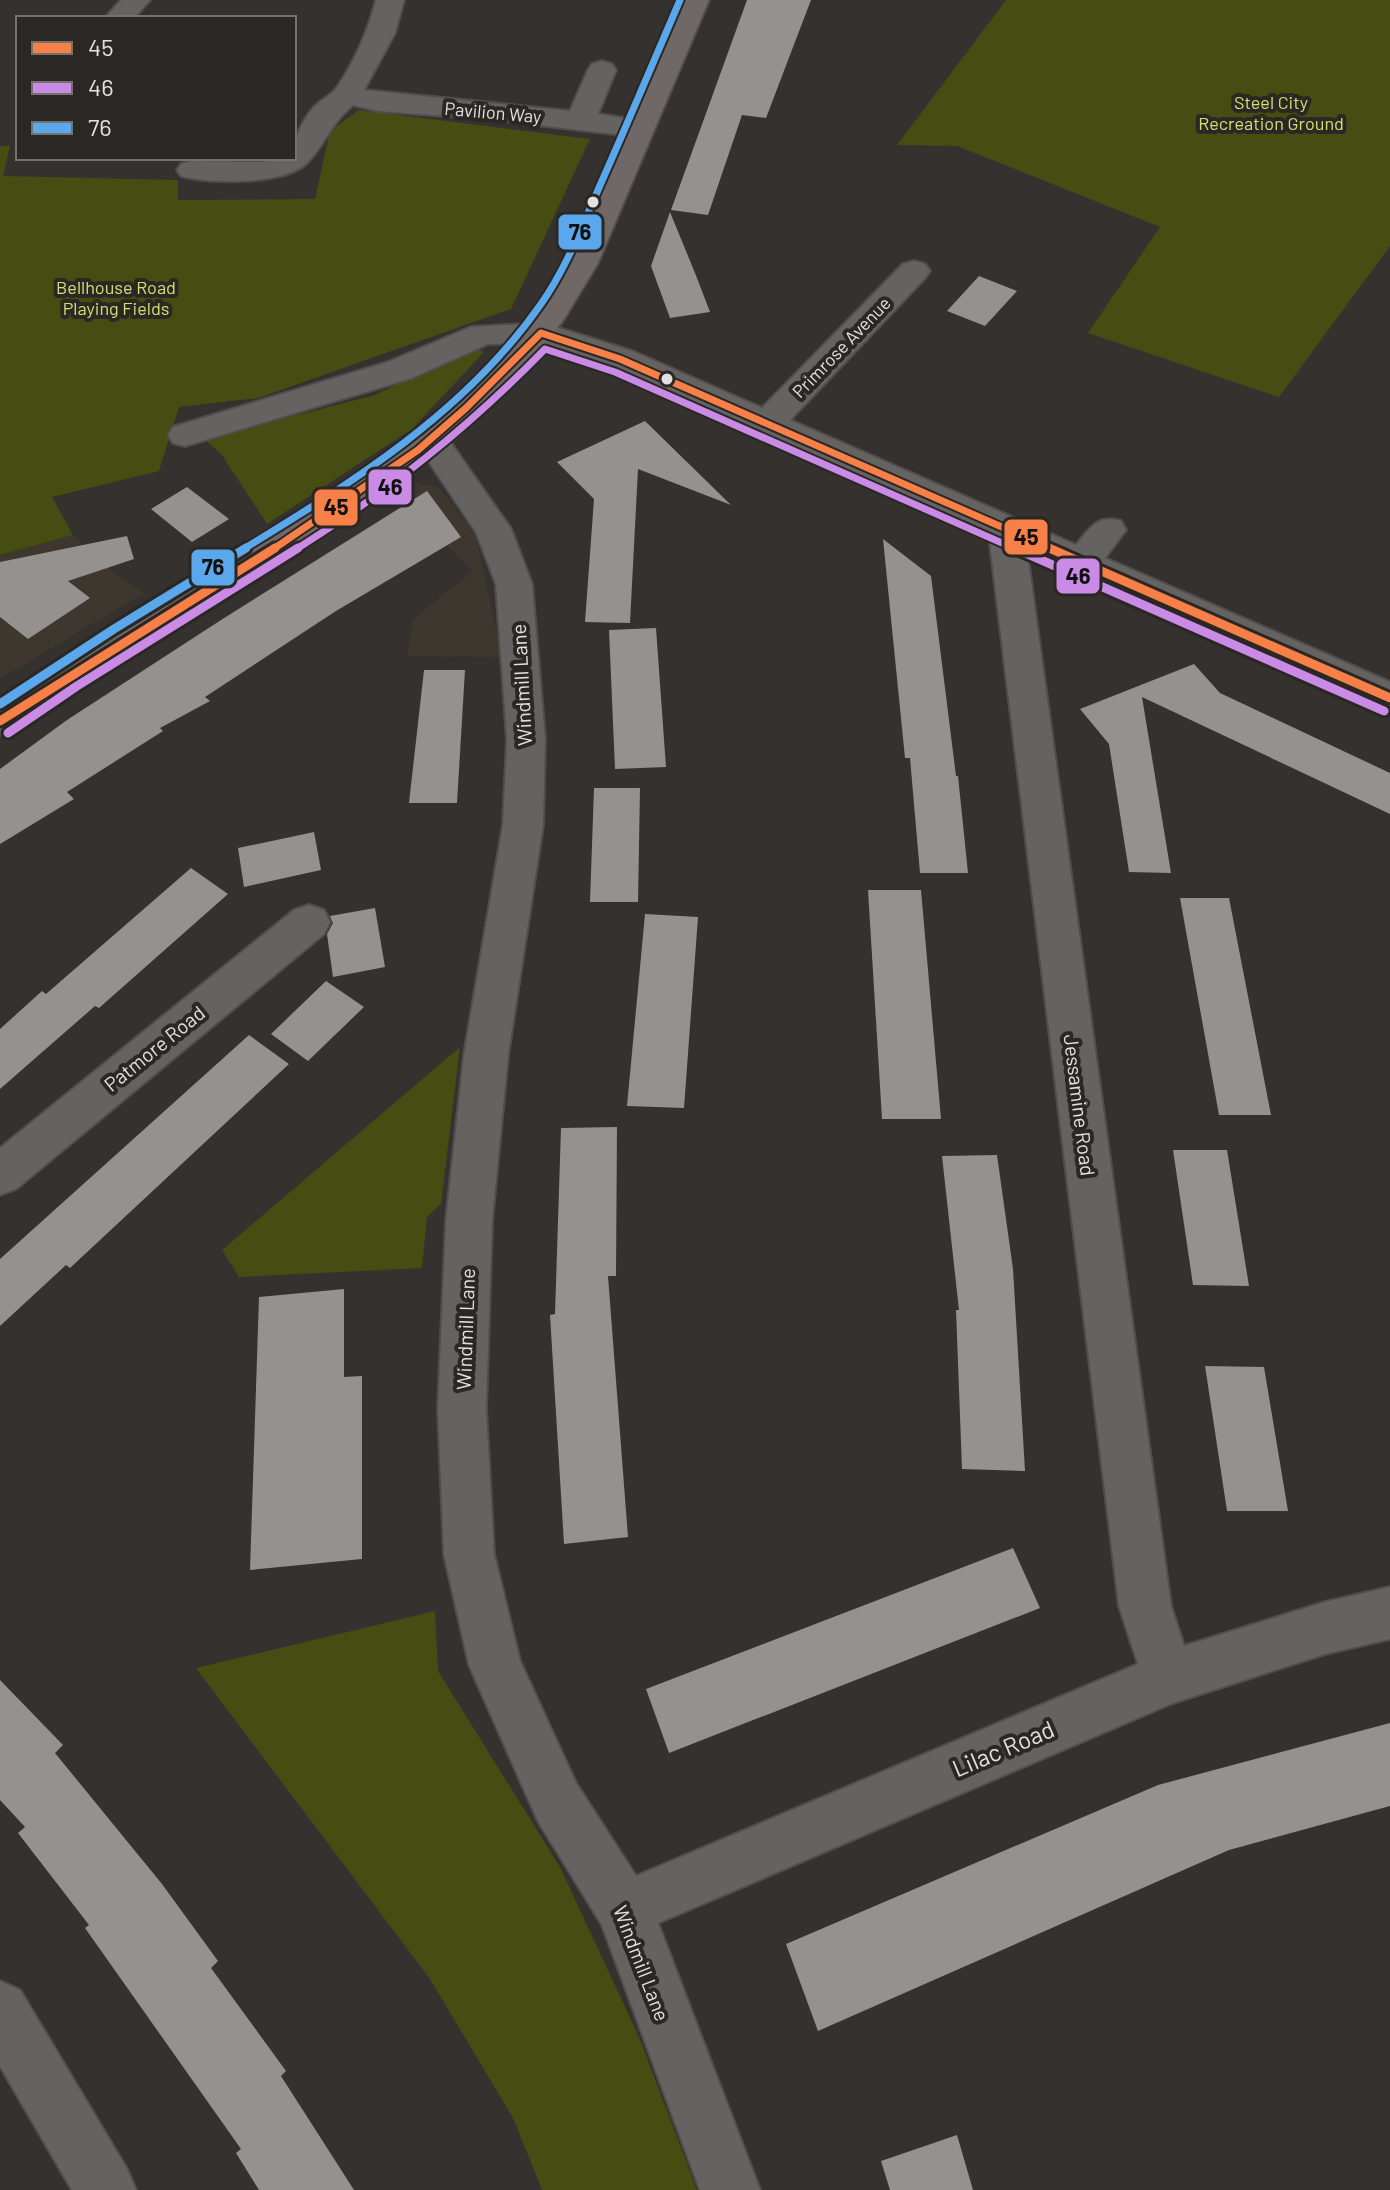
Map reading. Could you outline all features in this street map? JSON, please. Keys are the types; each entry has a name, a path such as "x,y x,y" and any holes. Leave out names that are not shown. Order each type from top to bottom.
{"main road":[{"path":"0,721 131,634 361,493 432,441 510,369 561,305 695,0"}],"street":[{"path":"121,16 136,0"},
{"path":"296,157 325,113 347,95 381,33 390,0"},
{"path":"580,121 602,70"},
{"name":"Pavilion Way","path":"347,95 378,102 639,128"},
{"path":"192,170 260,171 286,165 292,160"},
{"name":"Primrose Avenue","path":"768,422 914,271"},
{"path":"185,435 400,370 483,334 541,333 620,359 768,422 1390,698"},
{"name":"Windmill Lane","path":"432,441 493,529 514,584 526,739 523,825 486,1055 469,1221 462,1409 469,1554 495,1665 557,1802 624,1909 730,2190"},
{"name":"Jessamine Road","path":"1006,528 1145,1606 1157,1646 1171,1677"},
{"path":"1082,562 1108,530"},
{"name":"Patmore Road","path":"0,1175 309,922"},
{"name":"Lilac Road","path":"624,1909 1171,1677 1325,1628 1390,1613"},
{"path":"0,2010 106,2190"}],"shaded area":[{"path":"404,481 438,487 475,532 502,657 407,656 413,619 473,571 445,543 382,493"},
{"path":"73,535 108,568 144,593 0,679 0,555"}],"green space":[{"name":"Steel City Recreation Ground","path":"1006,0 1390,0 1390,246 1279,397 1088,333 1160,227 957,146 897,145"},
{"name":"Bellhouse Road Playing Fields","path":"359,110 590,139 511,309 258,398 179,407 159,471 52,497 73,535 0,555 0,146 10,146 3,176 178,180 178,200 315,199 330,131"},
{"path":"473,347 484,352 412,429 267,524 222,455 204,439 375,395"},
{"path":"460,1047 441,1204 427,1217 422,1268 239,1277 222,1250"},
{"path":"435,1611 438,1671 560,1867 639,2037 697,2190 542,2190 513,2118 430,1979 196,1668"}],"building":[{"path":"747,0 811,0 766,118 742,115 708,215 671,210"},
{"path":"670,212 710,312 670,318 651,266"},
{"path":"979,276 1017,291 985,326 947,311"},
{"path":"645,421 731,505 638,469 630,623 585,622 594,499 557,462"},
{"path":"187,487 229,519 192,542 151,509"},
{"path":"427,491 461,537 336,611 205,697 210,701 160,728 163,731 67,792 74,799 0,844 0,769 67,720"},
{"path":"127,536 134,559 68,581 90,598 28,639 0,617 0,562"},
{"path":"883,539 931,576 968,873 920,873 910,758 905,758"},
{"path":"656,628 666,767 615,769 609,630"},
{"path":"1194,664 1220,693 1390,773 1390,814 1142,697 1171,873 1129,872 1109,744 1080,709"},
{"path":"424,670 465,670 457,803 409,803"},
{"path":"594,788 640,788 638,902 590,902"},
{"path":"314,832 321,870 244,887 238,848"},
{"path":"191,868 228,894 99,1008 95,1006 0,1089 0,1029 42,991 46,994"},
{"path":"868,890 921,890 941,1119 882,1119"},
{"path":"1180,898 1229,898 1271,1115 1219,1115"},
{"path":"375,908 385,967 333,977 327,934 333,923 330,916"},
{"path":"645,914 698,917 684,1108 627,1106"},
{"path":"326,981 364,1007 308,1061 271,1034"},
{"path":"249,1035 289,1064 70,1268 66,1265 0,1326 0,1259"},
{"path":"617,1127 616,1276 608,1276 628,1537 564,1544 550,1315 555,1314 561,1128"},
{"path":"1173,1150 1227,1150 1249,1286 1193,1285"},
{"path":"997,1155 1013,1269 1025,1471 962,1469 956,1310 959,1310 942,1156"},
{"path":"344,1289 344,1377 362,1376 362,1559 250,1570 259,1297"},
{"path":"1205,1366 1264,1367 1288,1511 1227,1511"},
{"path":"1013,1548 1040,1608 669,1753 646,1689"},
{"path":"0,1680 63,1745 55,1753 162,1884 218,1961 211,1968 286,2071 281,2076 354,2190 259,2190 236,2153 241,2149 85,1928 89,1925 18,1833 25,1827 0,1800"},
{"path":"1390,1723 1390,1806 1229,1850 818,2031 786,1944 1158,1785"},
{"path":"957,2135 973,2190 890,2190 881,2161"}],"transit line":[{"name":"76","path":"0,704 359,476 440,415 478,381 512,344 561,272 680,0"},
{"name":"45","path":"0,721 367,487 451,423 541,333 620,359 679,384 1390,698"},
{"name":"46","path":"8,733 77,686 361,508 428,459 492,404 545,349 615,372 673,397 1384,711"}]}
